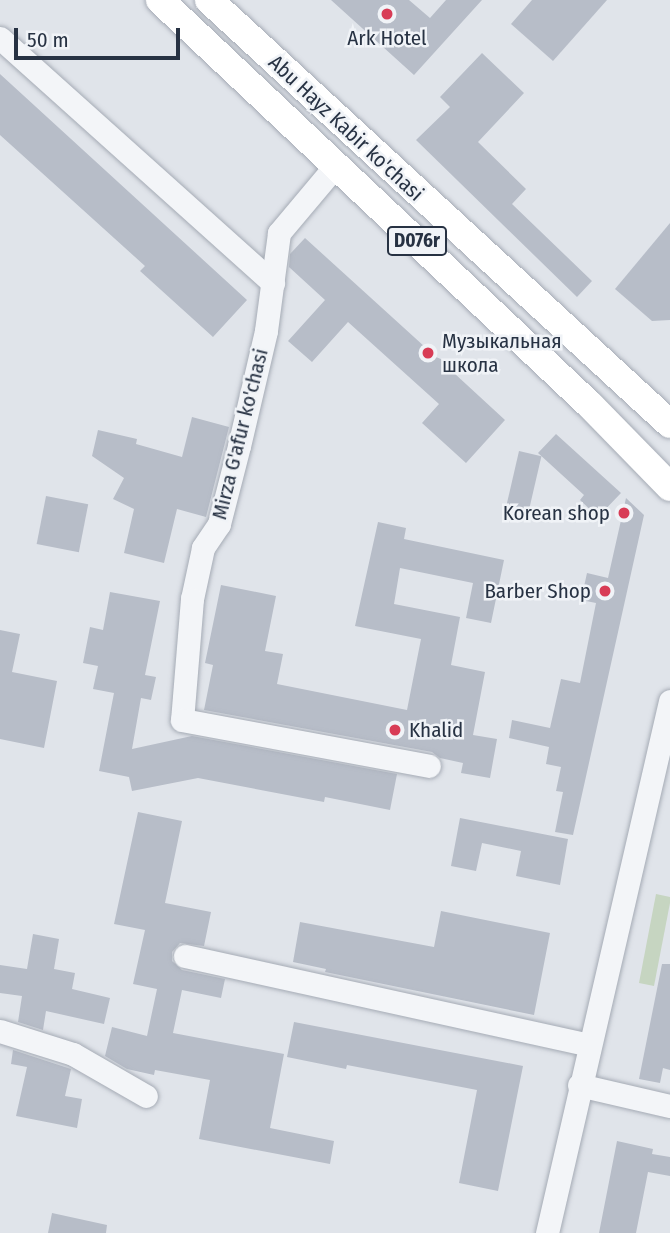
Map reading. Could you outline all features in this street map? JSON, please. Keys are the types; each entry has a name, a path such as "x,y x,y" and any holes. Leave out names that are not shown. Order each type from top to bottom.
{"main road":[{"name":"Abu Hayz Kabir ko'chasi","path":"160,0 582,397 670,487"},
{"name":"Abu Hayz Kabir ko'chasi","path":"209,0 670,424"},
{"name":"D076r","path":"622,381 670,396"}],"street":[{"path":"0,38 273,283"},
{"name":"Mirza G'afur ko'chasi","path":"336,165 279,233 266,331 239,446 219,524 203,548 192,598 182,720 429,766"},
{"path":"547,1233 579,1085 670,701"},
{"path":"185,956 589,1045"},
{"path":"0,1031 73,1054 146,1096"},
{"path":"579,1085 670,1106"}],"green space":[{"path":"656,894 670,897 670,903 654,986 639,983"}],"building":[{"path":"331,0 409,0 430,18 446,0 482,0 414,75"},
{"path":"532,0 607,0 553,61 511,24"},
{"path":"482,53 524,93 478,142 526,189 512,204 592,281 577,297 416,140 450,107 440,97"},
{"path":"0,74 247,300 213,337 140,271 145,266 0,135"},
{"path":"670,223 670,320 652,321 615,289"},
{"path":"305,238 436,357 448,362 454,373 505,420 466,463 422,423 439,404 348,322 312,362 288,341 325,300 289,267 290,254"},
{"path":"192,417 229,427 206,517 177,509 164,563 124,553 134,509 113,499 124,478 92,456 98,430 137,439 136,444 182,457"},
{"path":"556,434 621,493 598,517 580,500 584,495 538,453"},
{"path":"519,451 541,456 529,510 507,505"},
{"path":"46,496 88,504 79,552 37,544"},
{"path":"626,498 644,515 573,835 555,832 563,792 556,791 561,767 546,764 549,747 509,738 512,720 550,728 561,679 580,683 596,603 581,600 587,573 608,578"},
{"path":"378,522 406,528 404,539 504,560 491,623 466,618 473,583 400,568 394,604 460,617 451,665 485,672 473,735 497,739 490,778 461,773 463,763 440,758 432,752 204,710 213,665 205,663 221,585 276,596 265,651 283,654 277,684 407,710 421,639 355,626"},
{"path":"110,592 160,601 145,675 156,677 151,700 141,698 132,749 192,736 397,774 390,810 325,797 324,802 198,778 132,791 129,777 99,771 114,693 93,689 98,666 83,663 90,627 103,630"},
{"path":"0,630 20,634 12,672 57,681 44,748 0,739"},
{"path":"138,812 182,821 165,903 211,912 204,946 180,943 172,952 172,961 182,970 225,979 221,998 182,990 173,1033 284,1054 270,1128 334,1141 330,1164 199,1139 210,1080 155,1070 154,1075 127,1069 105,1056 112,1027 147,1036 157,989 133,984 145,930 114,924"},
{"path":"460,818 568,839 560,885 516,876 521,851 482,843 476,871 451,866"},
{"path":"441,911 550,933 534,1015 325,972 326,969 293,962 300,922 434,947"},
{"path":"33,934 59,939 54,969 75,973 72,989 110,998 104,1024 46,1011 43,1030 18,1022 22,996 0,993 0,965 27,969"},
{"path":"662,964 670,964 670,1070 663,1068 660,1083 639,1079"},
{"path":"294,1022 523,1066 498,1191 459,1183 477,1090 347,1065 346,1069 287,1057"},
{"path":"13,1050 71,1069 65,1096 82,1099 77,1128 16,1116 27,1067 11,1064"},
{"path":"617,1141 653,1149 652,1154 670,1157 670,1176 648,1172 636,1233 599,1233"},
{"path":"52,1213 107,1225 106,1233 48,1233"}],"place":[{"name":"Ark Hotel","path":"387,14"},
{"name":"Музыкальная школа","path":"428,353"},
{"name":"Korean shop","path":"624,513"},
{"name":"Barber Shop","path":"605,591"},
{"name":"Khalid","path":"395,730"}]}
